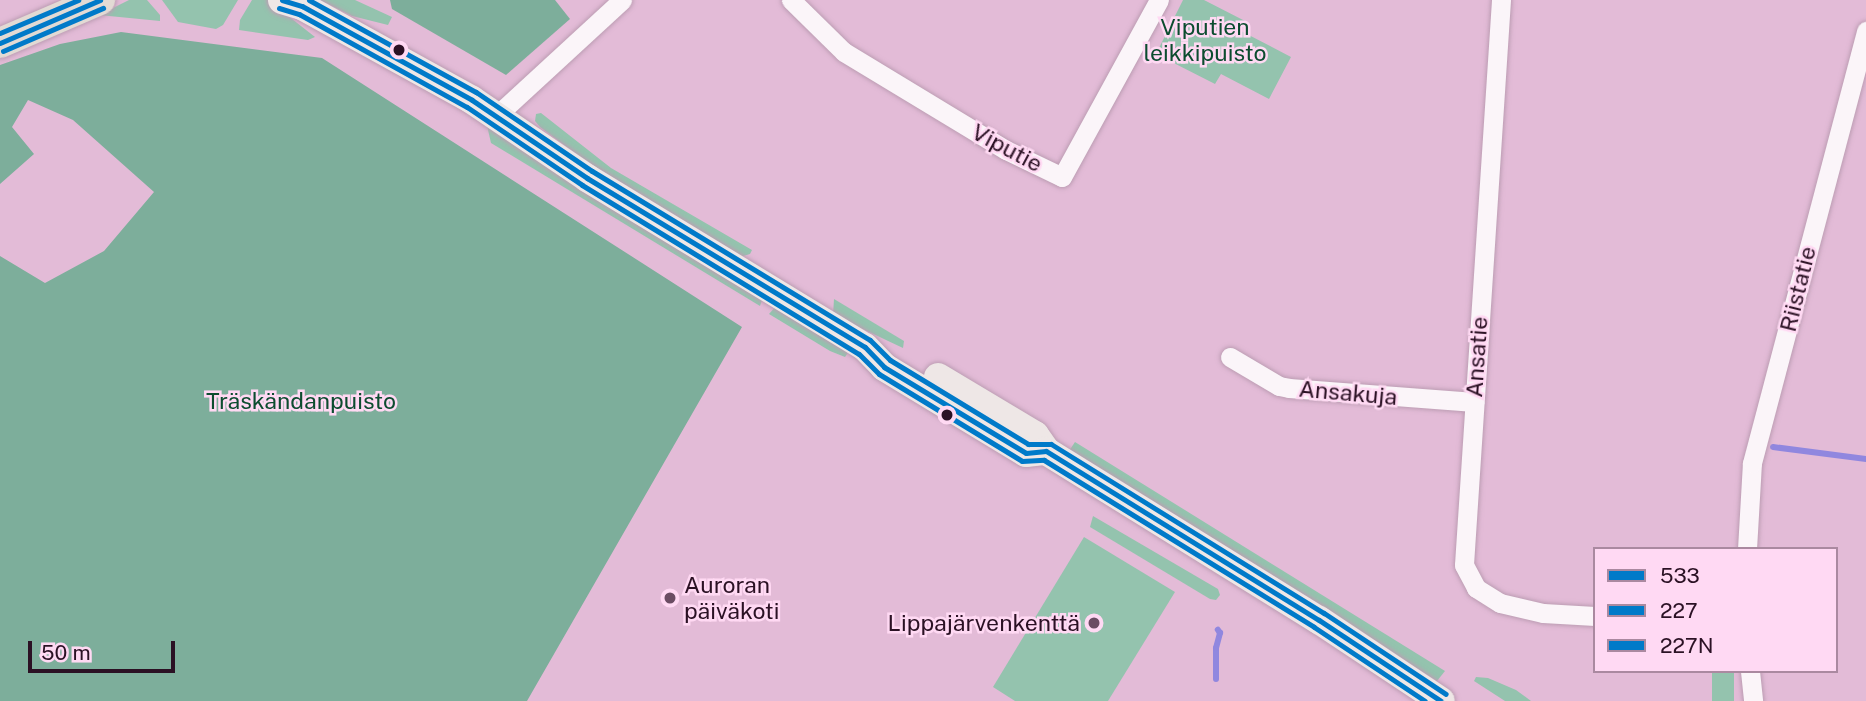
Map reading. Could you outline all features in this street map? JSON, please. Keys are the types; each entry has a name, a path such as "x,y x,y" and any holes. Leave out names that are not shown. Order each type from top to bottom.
{"main road":[{"path":"0,43 60,9 100,0"},
{"path":"294,2 496,116 587,178 865,347 892,351 1035,435 1046,451 1319,620 1441,701"}],"street":[{"path":"496,116 622,0"},
{"name":"Viputie","path":"791,0 844,52 1006,150 1062,177 1158,0"},
{"name":"Ansatie","path":"1501,0 1464,565 1476,588 1500,603 1543,613 1593,615"},
{"name":"Riistatie","path":"1747,547 1752,463 1866,31"},
{"name":"Ansakuja","path":"1230,356 1279,386 1289,388 1474,402"},
{"path":"1750,673 1753,701"}],"green space":[{"path":"129,0 147,0 160,15 160,21 99,15"},
{"path":"162,0 238,0 223,25 216,29 178,22"},
{"path":"252,0 268,0 315,37 308,40 239,30 240,20"},
{"path":"320,0 355,0 392,17 388,25 352,16"},
{"path":"390,0 555,0 570,19 506,75 392,9"},
{"name":"Viputien leikkipuisto","path":"1183,0 1204,0 1245,21 1241,31 1291,57 1269,99 1221,74 1215,84 1156,54"},
{"name":"Träskändanpuisto","path":"121,32 322,58 742,327 527,701 0,701 0,256 45,283 104,251 154,192 73,120 28,100 12,127 34,154 0,184 0,65 60,44"},
{"path":"541,113 611,168 752,250 750,254 740,257 602,173 540,127 535,121 536,114"},
{"path":"486,121 763,297 760,306 491,143"},
{"path":"834,299 904,341 903,348 833,315"},
{"path":"777,305 849,351 845,357 830,351 769,314"},
{"path":"1075,442 1445,671 1437,681 1082,461 1069,451"},
{"path":"1093,516 1218,589 1220,595 1216,600 1210,599 1090,527"},
{"name":"Lippajärvenkenttä","path":"1084,537 1175,592 1108,701 1015,701 993,687"},
{"path":"1712,673 1734,673 1734,701 1712,701"},
{"path":"1476,677 1488,678 1516,690 1531,701 1505,701 1474,681"}],"waterway":[{"path":"1773,447 1866,459"},
{"path":"1216,679 1216,648 1220,633 1218,630"}],"transit line":[{"name":"227N","path":"0,33 78,0"},
{"name":"533","path":"0,43 100,0"},
{"name":"533","path":"282,0 302,6 472,100 587,178 865,347 884,367 1026,453 1046,451 1319,620 1441,701"},
{"name":"227N","path":"309,0 476,92 592,171 870,340 890,360 1028,444 1051,444 1324,613 1446,694"},
{"name":"227","path":"3,51 103,8"},
{"name":"227","path":"279,8 299,14 467,107 582,185 859,354 879,374 1022,461 1044,460 1314,627 1425,701"}],"place":[{"name":"Auroran päiväkoti","path":"670,598"},
{"name":"Lippajärvenkenttä","path":"1094,623"}]}
